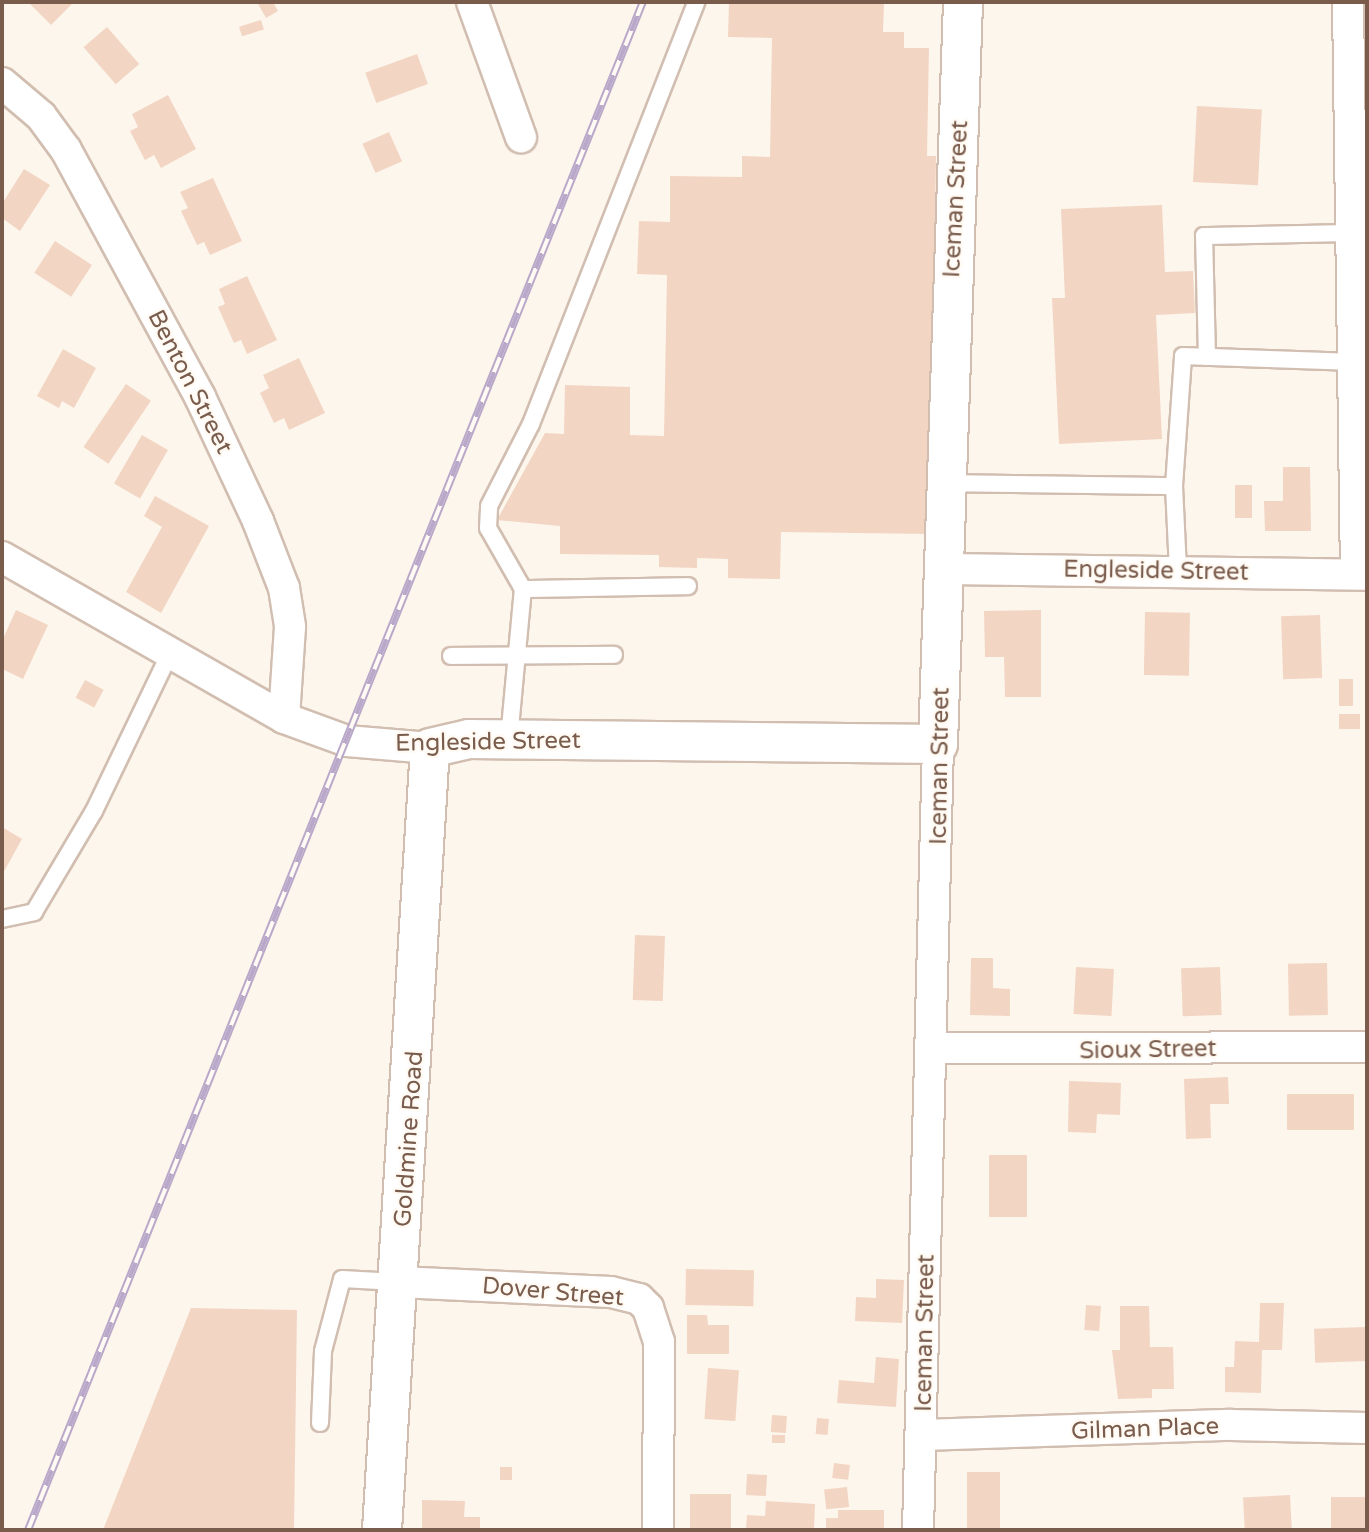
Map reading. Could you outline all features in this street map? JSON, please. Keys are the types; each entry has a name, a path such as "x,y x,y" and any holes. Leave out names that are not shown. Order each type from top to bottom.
{"main road":[{"name":"Iceman Street","path":"938,744 963,2"},
{"name":"Engleside Street","path":"430,748 438,742 509,739 938,744"},
{"name":"Goldmine Road","path":"382,1530 430,748"}],"street":[{"path":"472,2 521,137"},
{"path":"1348,2 1354,362 1362,574"},
{"name":"Benton Street","path":"2,83 41,116 66,150 200,397 258,521 284,588 290,627 284,718"},
{"name":"Engleside Street","path":"2,557 169,655 284,718 347,741 430,748"},
{"name":"Engleside Street","path":"944,569 1362,574"},
{"name":"Iceman Street","path":"918,1530 923,1435 938,744"},
{"name":"Sioux Street","path":"930,1048 1367,1047"},
{"name":"Dover Street","path":"399,1282 611,1292 639,1299 648,1308 659,1342 658,1530"},
{"name":"Gilman Place","path":"923,1435 1231,1425 1367,1428"}],"lane":[{"path":"509,739 523,589 488,528 489,506 531,424 696,2"},
{"path":"1208,357 1204,236 1352,233"},
{"path":"1178,571 1174,486 1183,356 1354,362"},
{"path":"946,483 1174,486"},
{"path":"523,589 688,586"},
{"path":"2,919 34,912 94,811 169,655"},
{"path":"452,656 614,655"},
{"path":"320,1423 323,1351 342,1279 399,1282"}],"building":[{"path":"28,2 74,2 51,25"},
{"path":"257,2 273,2 278,11 266,18"},
{"path":"729,2 884,2 883,32 904,32 904,48 929,48 927,156 936,156 931,534 781,532 780,579 728,578 728,559 697,558 697,568 659,567 659,555 560,554 560,526 497,520 545,433 564,434 565,385 630,387 630,435 664,436 667,275 637,274 639,221 670,222 670,176 742,177 742,156 770,157 772,38 728,37"},
{"path":"261,20 264,30 242,36 239,27"},
{"path":"107,27 139,64 116,84 84,47"},
{"path":"417,54 428,84 376,103 365,73"},
{"path":"168,95 196,149 161,168 154,155 145,160 130,131 138,127 132,114"},
{"path":"1197,106 1262,109 1258,185 1193,182"},
{"path":"389,132 402,161 376,173 363,144"},
{"path":"24,169 50,185 20,231 2,218 2,204"},
{"path":"213,178 242,241 210,255 204,242 197,245 181,211 188,208 180,192"},
{"path":"1162,205 1165,272 1193,271 1195,313 1156,315 1162,439 1059,444 1052,298 1065,298 1061,209"},
{"path":"55,241 92,265 71,297 34,273"},
{"path":"247,276 277,340 247,354 241,340 234,343 218,307 225,304 219,289"},
{"path":"63,349 96,368 74,408 62,401 59,408 37,396"},
{"path":"299,358 325,413 289,430 284,418 274,423 260,393 269,388 263,375"},
{"path":"126,384 151,401 108,464 84,447"},
{"path":"142,435 168,450 140,498 114,483"},
{"path":"1283,467 1310,467 1311,531 1265,531 1264,501 1283,501"},
{"path":"1235,485 1252,485 1252,518 1235,518"},
{"path":"155,496 209,526 161,613 126,592 162,527 144,516"},
{"path":"16,610 48,625 23,679 2,669 2,641"},
{"path":"1041,610 1041,697 1005,697 1004,657 985,657 984,611"},
{"path":"1145,612 1190,613 1189,676 1144,675"},
{"path":"1320,615 1322,678 1283,679 1281,616"},
{"path":"1339,679 1353,679 1353,706 1339,706"},
{"path":"85,680 104,690 94,708 76,698"},
{"path":"1339,714 1360,714 1360,729 1339,729"},
{"path":"2,827 22,839 2,875"},
{"path":"635,935 665,936 663,1001 633,1000"},
{"path":"971,958 993,958 993,988 1010,989 1010,1016 970,1015"},
{"path":"1327,963 1328,1015 1289,1016 1288,964"},
{"path":"1076,967 1114,969 1111,1016 1074,1014"},
{"path":"1220,967 1222,1015 1183,1016 1181,968"},
{"path":"1228,1077 1229,1104 1210,1104 1211,1138 1186,1139 1184,1079"},
{"path":"1069,1081 1121,1083 1120,1115 1097,1114 1096,1133 1068,1132"},
{"path":"1287,1094 1354,1094 1354,1130 1287,1130"},
{"path":"989,1155 1027,1155 1027,1217 989,1217"},
{"path":"686,1269 754,1270 753,1306 685,1305"},
{"path":"876,1279 904,1280 902,1323 855,1321 856,1297 876,1298"},
{"path":"1260,1303 1284,1303 1282,1350 1262,1350 1261,1393 1225,1392 1225,1367 1234,1367 1235,1341 1259,1342"},
{"path":"1086,1305 1101,1306 1099,1331 1084,1330"},
{"path":"1120,1306 1149,1306 1150,1347 1173,1347 1174,1389 1152,1389 1152,1398 1118,1399 1112,1350 1120,1350"},
{"path":"191,1308 297,1310 294,1530 103,1530"},
{"path":"687,1315 707,1315 708,1325 729,1325 729,1354 687,1354"},
{"path":"1366,1327 1367,1361 1315,1363 1314,1329"},
{"path":"876,1357 899,1359 896,1407 837,1403 839,1380 874,1383"},
{"path":"708,1368 739,1370 735,1421 704,1419"},
{"path":"772,1415 787,1416 786,1433 771,1432"},
{"path":"817,1418 829,1419 828,1435 816,1434"},
{"path":"772,1435 785,1435 785,1443 772,1443"},
{"path":"834,1463 850,1465 848,1480 832,1478"},
{"path":"500,1467 512,1467 512,1480 500,1480"},
{"path":"967,1472 1000,1472 1000,1528 967,1528"},
{"path":"747,1474 767,1475 766,1496 746,1495"},
{"path":"847,1487 849,1507 826,1509 824,1489"},
{"path":"690,1494 731,1494 731,1530 690,1530"},
{"path":"1290,1495 1292,1528 1245,1530 1243,1497"},
{"path":"1331,1497 1367,1497 1367,1529 1331,1529"},
{"path":"422,1500 465,1501 464,1517 480,1517 480,1530 422,1530"},
{"path":"766,1501 815,1504 814,1530 746,1530 747,1515 765,1516"},
{"path":"838,1510 884,1510 884,1530 826,1530 826,1518 838,1518"}],"railway":[{"path":"28,1530 643,2"}]}
